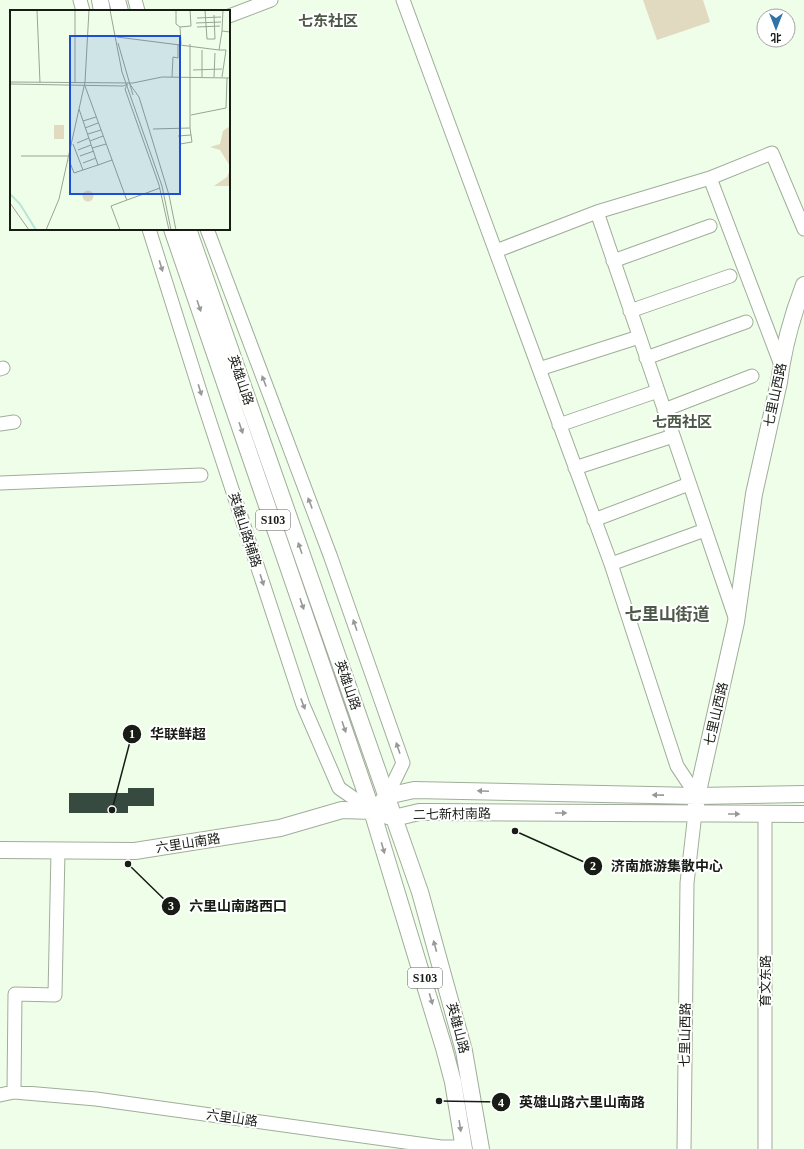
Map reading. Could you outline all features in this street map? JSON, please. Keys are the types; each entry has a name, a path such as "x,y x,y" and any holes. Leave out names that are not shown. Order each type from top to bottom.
{"main road":[{"path":"100,0 102,10"},
{"path":"117,0 120,10"},
{"name":"英雄山路","path":"172,230 372,811 444,1048 453,1082 464,1148"},
{"name":"英雄山路","path":"188,230 420,892 464,1051 481,1149"},
{"name":"七里山西路","path":"695,813 697,796 736,622 754,494 779,382 781,365 804,285"},
{"name":"二七新村南路","path":"387,796 414,790 697,796 804,794"},
{"path":"372,811 387,796"},
{"name":"六里山南路","path":"0,850 135,851 280,828 342,810 372,811"},
{"name":"二七新村南路","path":"372,811 394,818 431,812 804,814"}],"street":[{"path":"80,0 83,10"},
{"path":"135,0 138,10"},
{"path":"230,16 271,0"},
{"path":"403,0 611,564 677,766 697,796"},
{"path":"496,251 596,212 710,178 772,153 804,229"},
{"path":"710,178 781,365"},
{"path":"596,212 736,622"},
{"path":"613,261 710,226"},
{"name":"英雄山路辅路","path":"149,230 204,404 303,704 339,788 372,811"},
{"path":"207,230 330,555 403,763 387,796"},
{"path":"630,312 730,276"},
{"path":"646,358 746,322"},
{"path":"539,369 639,337"},
{"path":"664,410 752,376"},
{"path":"559,425 658,391"},
{"path":"0,424 14,422"},
{"path":"575,468 673,436"},
{"path":"0,483 201,475"},
{"path":"594,520 689,484"},
{"path":"611,564 705,530"},
{"name":"七里山西路","path":"684,1149 687,883 695,813"},
{"name":"育文东路","path":"765,814 765,1149"},
{"path":"14,1092 14,994 55,995 58,851"},
{"name":"六里山路","path":"0,1095 14,1092 96,1099 441,1147 464,1148"}],"shaded area":[{"path":"643,0 703,0 710,22 657,40"}],"building":[{"path":"128,788 154,788 154,806 128,806 128,813 69,813 69,793 128,793"}],"place":[{"name":"华联鲜超","path":"112,810"},
{"name":"济南旅游集散中心","path":"515,831"},
{"name":"六里山南路西口","path":"128,864"},
{"name":"英雄山路六里山南路","path":"439,1101"}],"district":[{"name":"七东社区","path":"328,21"},
{"name":"七西社区","path":"682,422"},
{"name":"七里山街道","path":"667,614"}]}
